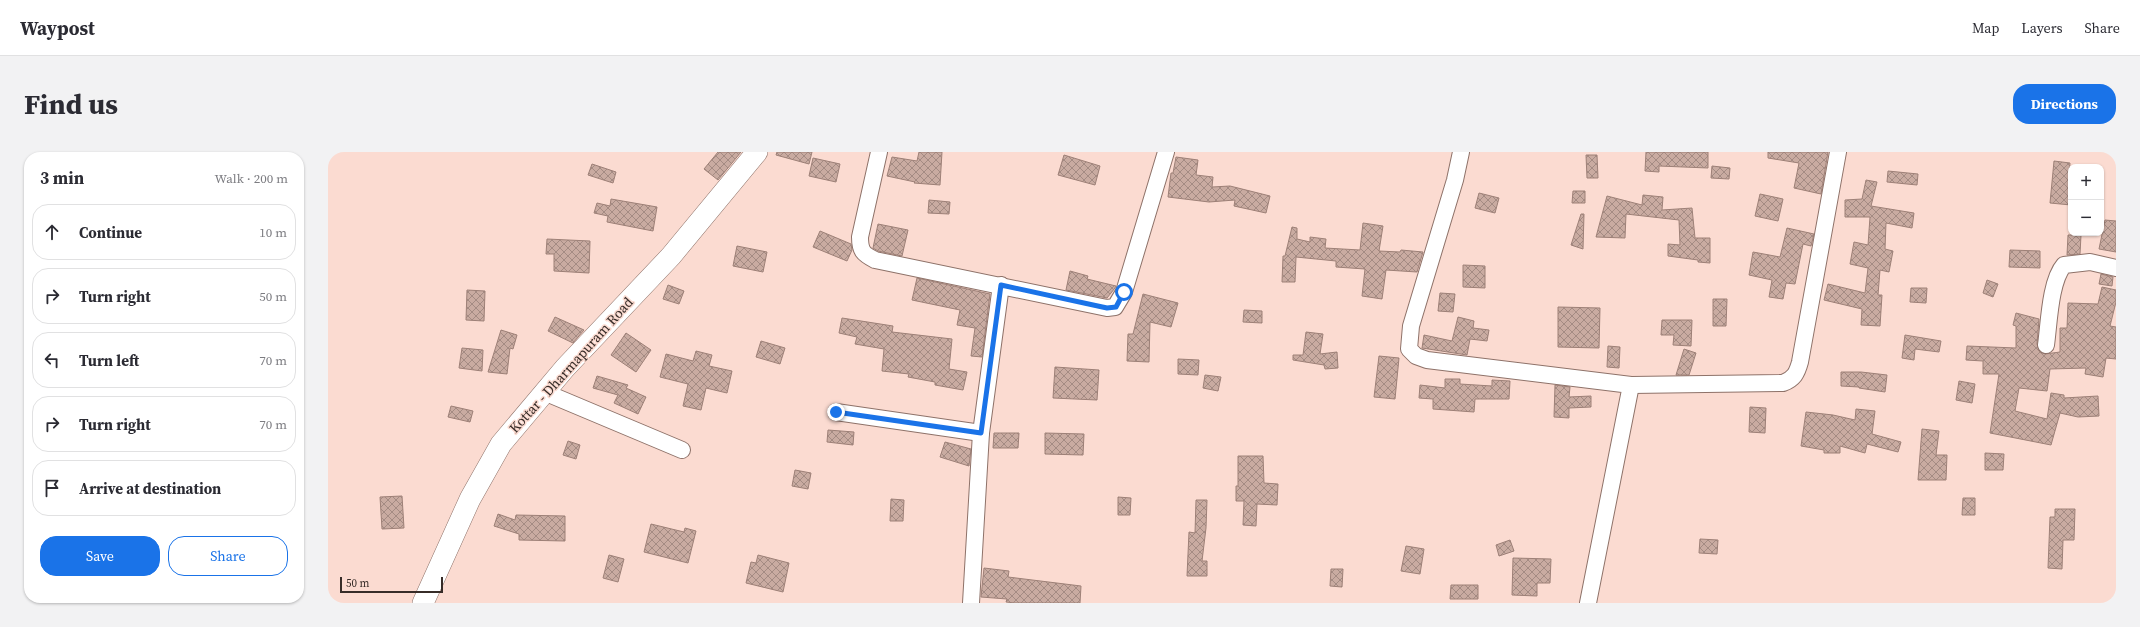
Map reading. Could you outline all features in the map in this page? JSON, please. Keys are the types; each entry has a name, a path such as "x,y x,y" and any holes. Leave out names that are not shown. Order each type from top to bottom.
{"main road":[{"name":"Kottar - Dharmapuram Road","path":"422,603 470,499 501,444 544,392 671,256 757,152"}],"street":[{"path":"879,152 860,237 860,247 864,254 875,260 1107,308 1116,307 1124,292 1166,152"},
{"path":"1461,152 1455,180 1411,326 1409,350 1416,356 1427,360 1631,385 1783,383 1790,380 1797,372 1800,362 1838,152"},
{"path":"2046,345 2058,272 2064,265 2076,262 2090,262 2116,268"},
{"path":"971,603 981,433 1001,285"},
{"path":"1588,603 1631,385"},
{"path":"544,392 682,450"},
{"path":"836,412 981,433"}],"building":[{"path":"718,152 741,152 718,180 704,169"},
{"path":"777,152 812,152 809,164 776,155"},
{"path":"919,152 942,152 940,185 914,183 915,182 887,176 892,157 917,161"},
{"path":"1646,152 1708,152 1708,168 1659,166 1659,172 1645,171"},
{"path":"1768,152 1828,152 1821,194 1794,188 1799,163 1768,158"},
{"path":"1064,155 1100,166 1095,185 1058,175"},
{"path":"1586,155 1597,155 1598,178 1587,178"},
{"path":"1176,157 1198,160 1196,175 1213,177 1212,187 1230,186 1270,196 1266,213 1234,206 1235,200 1209,202 1168,197 1171,173 1173,173"},
{"path":"813,158 840,164 836,182 809,176"},
{"path":"2054,161 2070,163 2068,164 2068,205 2050,203"},
{"path":"592,164 616,172 613,183 588,175"},
{"path":"1712,166 1730,168 1729,179 1711,178"},
{"path":"1888,171 1918,174 1917,185 1887,182"},
{"path":"1866,180 1877,182 1871,206 1914,213 1912,228 1886,223 1885,249 1893,251 1889,272 1880,270 1878,295 1882,295 1880,326 1861,325 1862,309 1824,300 1828,284 1865,293 1868,268 1850,264 1854,242 1868,245 1870,217 1845,217 1845,200 1862,199"},
{"path":"1573,191 1585,191 1585,203 1572,203"},
{"path":"1479,193 1499,198 1495,213 1475,208"},
{"path":"1760,194 1783,199 1778,221 1755,216"},
{"path":"1643,195 1663,197 1662,210 1692,208 1695,238 1710,238 1710,263 1668,256 1668,244 1680,245 1679,220 1626,214 1625,238 1596,237 1607,196 1642,205"},
{"path":"611,199 657,207 653,231 607,222 608,216 594,213 597,203 610,206"},
{"path":"929,200 950,202 949,214 928,213"},
{"path":"1581,214 1584,214 1583,249 1571,245"},
{"path":"2105,220 2116,221 2116,252 2099,249 2102,236 2104,236"},
{"path":"1363,223 1383,226 1379,251 1400,252 1401,250 1423,252 1417,272 1386,270 1382,299 1362,296 1365,269 1336,267 1336,261 1296,257 1295,282 1282,282 1283,256 1285,256 1292,227 1297,228 1297,239 1310,242 1310,237 1326,239 1325,248 1360,250"},
{"path":"878,224 908,230 902,256 878,251 873,248"},
{"path":"1787,228 1814,234 1811,246 1803,244 1795,284 1786,283 1783,299 1769,297 1772,280 1749,275 1753,252 1780,257"},
{"path":"820,231 851,244 852,250 847,261 813,247"},
{"path":"2068,235 2081,236 2080,254 2067,255"},
{"path":"547,239 590,241 589,273 554,271 554,254 546,254"},
{"path":"737,246 767,252 763,272 733,266"},
{"path":"2010,250 2040,251 2040,268 2009,267"},
{"path":"1463,265 1485,266 1485,288 1463,287"},
{"path":"1070,271 1088,276 1087,279 1116,286 1107,298 1066,290"},
{"path":"2101,274 2113,277 2112,286 2099,284"},
{"path":"917,278 990,294 982,357 971,356 975,328 957,325 960,310 912,300"},
{"path":"1987,280 1998,284 1993,297 1983,293"},
{"path":"668,285 684,291 679,304 663,299"},
{"path":"2102,287 2116,290 2116,302 2110,326 2116,327 2116,359 2106,358 2103,377 2085,374 2086,368 2050,369 2047,391 2019,388 2015,411 2047,419 2051,393 2064,395 2064,398 2098,396 2099,416 2078,417 2060,413 2051,445 1990,433 1999,374 1983,374 1983,361 1966,360 1967,346 2016,348 2016,326 2013,325 2016,313 2039,319 2037,344 2040,352 2045,354 2060,352 2060,328 2067,328 2068,303 2098,304"},
{"path":"1911,288 1927,288 1926,303 1910,302"},
{"path":"467,290 485,291 484,321 466,320"},
{"path":"1440,293 1455,294 1453,312 1438,311"},
{"path":"1143,294 1178,303 1171,327 1150,322 1149,362 1127,361 1128,334 1133,334"},
{"path":"1713,299 1727,299 1726,326 1713,326"},
{"path":"1558,307 1600,308 1599,348 1558,347"},
{"path":"1244,310 1262,311 1262,323 1243,322"},
{"path":"555,317 584,330 573,343 548,331"},
{"path":"1458,317 1474,321 1473,328 1489,330 1487,341 1470,339 1467,355 1422,348 1424,335 1452,341"},
{"path":"842,318 893,326 892,332 952,339 949,369 967,372 963,390 935,385 935,382 908,377 909,374 882,371 884,349 855,344 857,337 839,333"},
{"path":"1662,320 1692,320 1691,346 1673,345 1674,335 1661,335"},
{"path":"501,330 517,335 513,349 510,348 507,374 488,372"},
{"path":"1306,332 1323,334 1320,354 1337,352 1338,368 1325,369 1324,365 1293,360 1293,355 1303,355"},
{"path":"626,333 651,350 636,372 611,355"},
{"path":"1905,335 1941,341 1939,352 1915,349 1914,360 1902,358"},
{"path":"761,341 785,348 780,364 756,357"},
{"path":"1608,346 1620,347 1619,368 1607,367"},
{"path":"462,348 483,350 482,371 459,368"},
{"path":"1684,349 1696,353 1689,375 1676,375"},
{"path":"696,351 712,355 709,366 732,371 727,393 706,388 701,410 683,406 688,384 660,377 666,354 693,361"},
{"path":"1379,356 1399,358 1395,399 1374,397"},
{"path":"1178,359 1199,360 1198,375 1178,374"},
{"path":"1055,367 1099,370 1097,400 1053,398"},
{"path":"1841,372 1861,372 1887,375 1885,392 1859,387 1841,386"},
{"path":"1205,375 1221,377 1218,391 1203,388"},
{"path":"597,376 628,385 626,388 646,397 638,414 614,403 618,395 593,388"},
{"path":"1445,379 1460,379 1460,384 1492,386 1492,380 1510,381 1509,399 1475,399 1474,412 1433,409 1433,399 1419,398 1420,385 1445,388"},
{"path":"1959,381 1975,384 1972,403 1956,400"},
{"path":"1555,385 1570,387 1569,397 1591,396 1591,407 1569,408 1569,418 1554,417"},
{"path":"451,406 473,411 470,422 448,417"},
{"path":"1750,407 1766,408 1765,433 1749,432"},
{"path":"1856,409 1875,411 1872,434 1901,442 1898,452 1867,444 1865,453 1840,446 1840,453 1824,453 1824,450 1801,446 1806,412 1833,415 1855,420"},
{"path":"1922,429 1939,431 1936,455 1947,455 1946,480 1918,480"},
{"path":"828,430 854,432 853,445 827,442"},
{"path":"994,433 1019,433 1018,448 993,448"},
{"path":"1045,433 1084,434 1083,455 1045,454"},
{"path":"568,441 580,445 576,459 563,455"},
{"path":"945,442 971,449 969,466 940,457"},
{"path":"1985,453 2004,454 2003,470 1985,470"},
{"path":"1238,456 1263,456 1264,483 1278,484 1277,505 1257,504 1256,526 1243,525 1244,501 1236,501 1236,486 1238,486"},
{"path":"795,470 811,473 808,489 792,486"},
{"path":"402,496 404,528 382,529 380,497"},
{"path":"1118,497 1131,498 1130,515 1118,515"},
{"path":"1963,498 1975,498 1975,515 1962,515"},
{"path":"891,499 904,500 903,521 890,521"},
{"path":"1196,500 1207,500 1206,528 1202,561 1207,561 1207,576 1187,576 1189,532 1195,533"},
{"path":"2055,509 2075,509 2074,540 2063,540 2062,569 2048,568 2050,517 2055,517"},
{"path":"498,514 515,520 516,515 565,516 565,541 519,540 519,534 494,526"},
{"path":"651,524 684,532 685,528 696,531 688,563 644,552"},
{"path":"1700,539 1718,540 1717,554 1699,553"},
{"path":"1510,540 1514,551 1499,556 1496,545"},
{"path":"1406,546 1424,549 1420,574 1401,571"},
{"path":"609,555 624,559 618,582 603,578"},
{"path":"758,555 789,563 783,592 746,583 751,562 756,563"},
{"path":"1513,558 1551,559 1550,583 1537,583 1537,596 1512,595"},
{"path":"984,568 1009,571 1008,577 1081,586 1080,603 1015,603 1006,602 1007,599 981,597"},
{"path":"1331,569 1343,569 1342,587 1330,586"},
{"path":"1451,585 1478,585 1478,599 1450,599"}],"route":[{"path":"836,412 981,433 1001,285 1107,308 1116,307 1124,292"}]}
